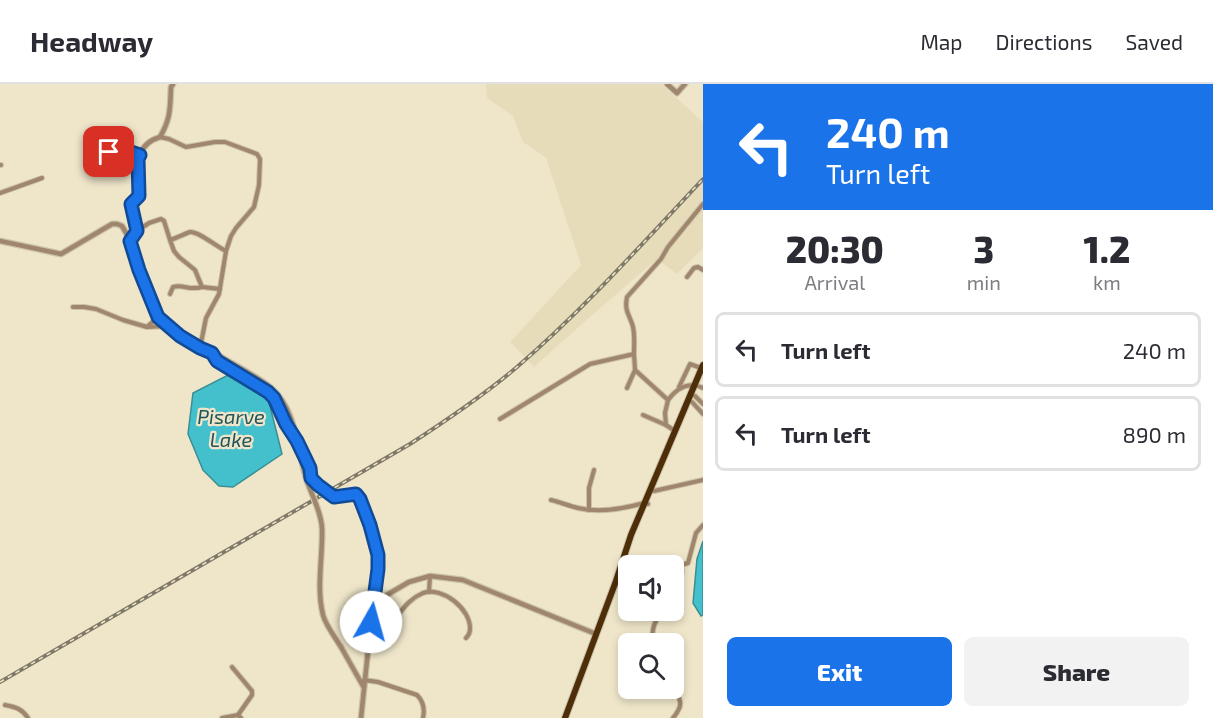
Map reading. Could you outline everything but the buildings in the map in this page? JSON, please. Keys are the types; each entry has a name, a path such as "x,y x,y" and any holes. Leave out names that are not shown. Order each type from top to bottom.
{"highway":[{"path":"630,555 646,504 654,491 675,431 699,386 702,367"},
{"path":"568,718 631,535 703,376"},
{"path":"568,718 618,592"}],"street":[{"path":"160,137 171,110 173,84"},
{"path":"667,84 677,93 685,84"},
{"path":"137,231 131,204 139,196 138,159 146,145 153,139 160,137 169,139 186,147 225,142 258,156 259,185 254,207 231,236 226,251 220,289 206,318 200,348"},
{"path":"109,152 124,150 140,155"},
{"path":"0,193 42,178"},
{"path":"627,388 635,370 635,337 625,306 627,297 661,259 703,204"},
{"path":"130,241 137,231 161,219 164,221 174,251 195,270 202,287"},
{"path":"0,241 61,254 105,227 117,224 122,226 130,241 158,317 167,326 200,348 221,357 271,388 279,396 300,447 307,481 318,508 322,527 320,594 324,617 364,687"},
{"path":"171,240 192,231 226,251"},
{"path":"687,277 694,268 698,267 703,270"},
{"path":"170,294 176,286 191,289 202,287 220,289"},
{"path":"73,307 96,309 147,327 167,326"},
{"path":"147,327 158,317"},
{"path":"212,353 217,361 274,398 310,468 311,478 318,485 334,497 356,494 360,499 378,555 361,718"},
{"path":"501,419 590,364 634,354"},
{"path":"666,425 665,413 668,400 679,388 690,364 702,367"},
{"path":"635,370 668,400"},
{"path":"679,388 686,385 699,386"},
{"path":"694,399 703,404"},
{"path":"694,399 703,414"},
{"path":"643,415 675,431"},
{"path":"589,510 589,488 594,470"},
{"path":"654,491 703,480"},
{"path":"551,500 589,510 646,504"},
{"path":"684,564 688,563 696,533 703,525"},
{"path":"373,603 410,582 430,576 463,580 596,634"},
{"path":"429,592 430,576"},
{"path":"398,615 411,599 424,592 435,591 447,596 460,607 468,618 470,630 466,638"},
{"path":"222,718 239,717 252,695 252,691 232,667"},
{"path":"364,680 378,682 417,695 424,706 423,718"},
{"path":"673,718 681,707 679,699"},
{"path":"5,705 15,706 28,718"}],"shaded area":[{"path":"486,84 661,84 703,122 703,248 677,274 657,259 534,367 510,342 581,265 546,158 523,142 513,116 487,98"}],"water":[{"name":"Pisarve Lake","path":"228,375 268,398 282,454 233,487 219,486 203,470 188,434 193,393"},
{"path":"703,541 703,615 701,616 693,603 697,559"}],"railway":[{"path":"0,682 410,444 465,407 542,345 613,275 703,179"}],"route":[{"path":"109,152 124,150 140,155 138,159 139,196 131,204 137,231 130,241 155,313 180,336 212,353 217,361 274,398 310,468 311,478 318,485 334,497 356,494 360,499 378,555 371,622"}]}
